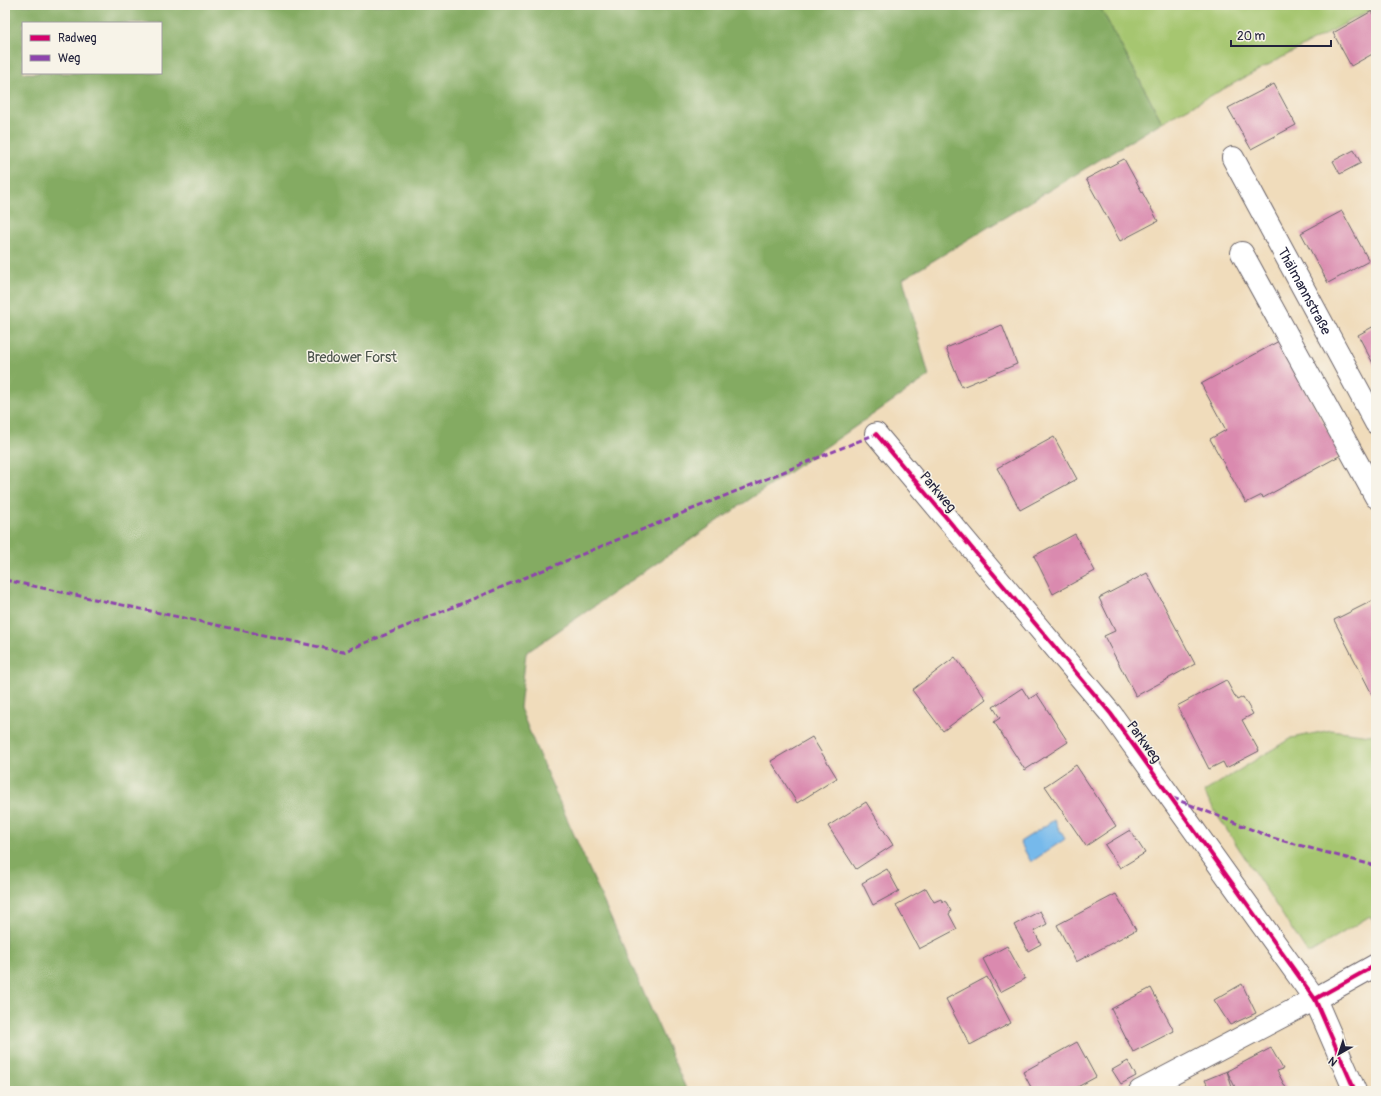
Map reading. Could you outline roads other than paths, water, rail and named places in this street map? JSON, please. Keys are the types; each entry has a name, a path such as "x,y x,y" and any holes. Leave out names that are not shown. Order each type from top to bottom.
{"street":[{"name":"Thälmannstraße","path":"1233,158 1376,423"},
{"path":"1242,253 1376,497"},
{"name":"Parkweg","path":"876,434 1111,714 1315,1000 1355,1091"},
{"path":"1140,1091 1315,1000 1376,966"}],"water":[{"path":"1054,820 1065,839 1031,862 1020,842"}],"park label":[{"name":"Bredower Forst","path":"352,357"}]}
